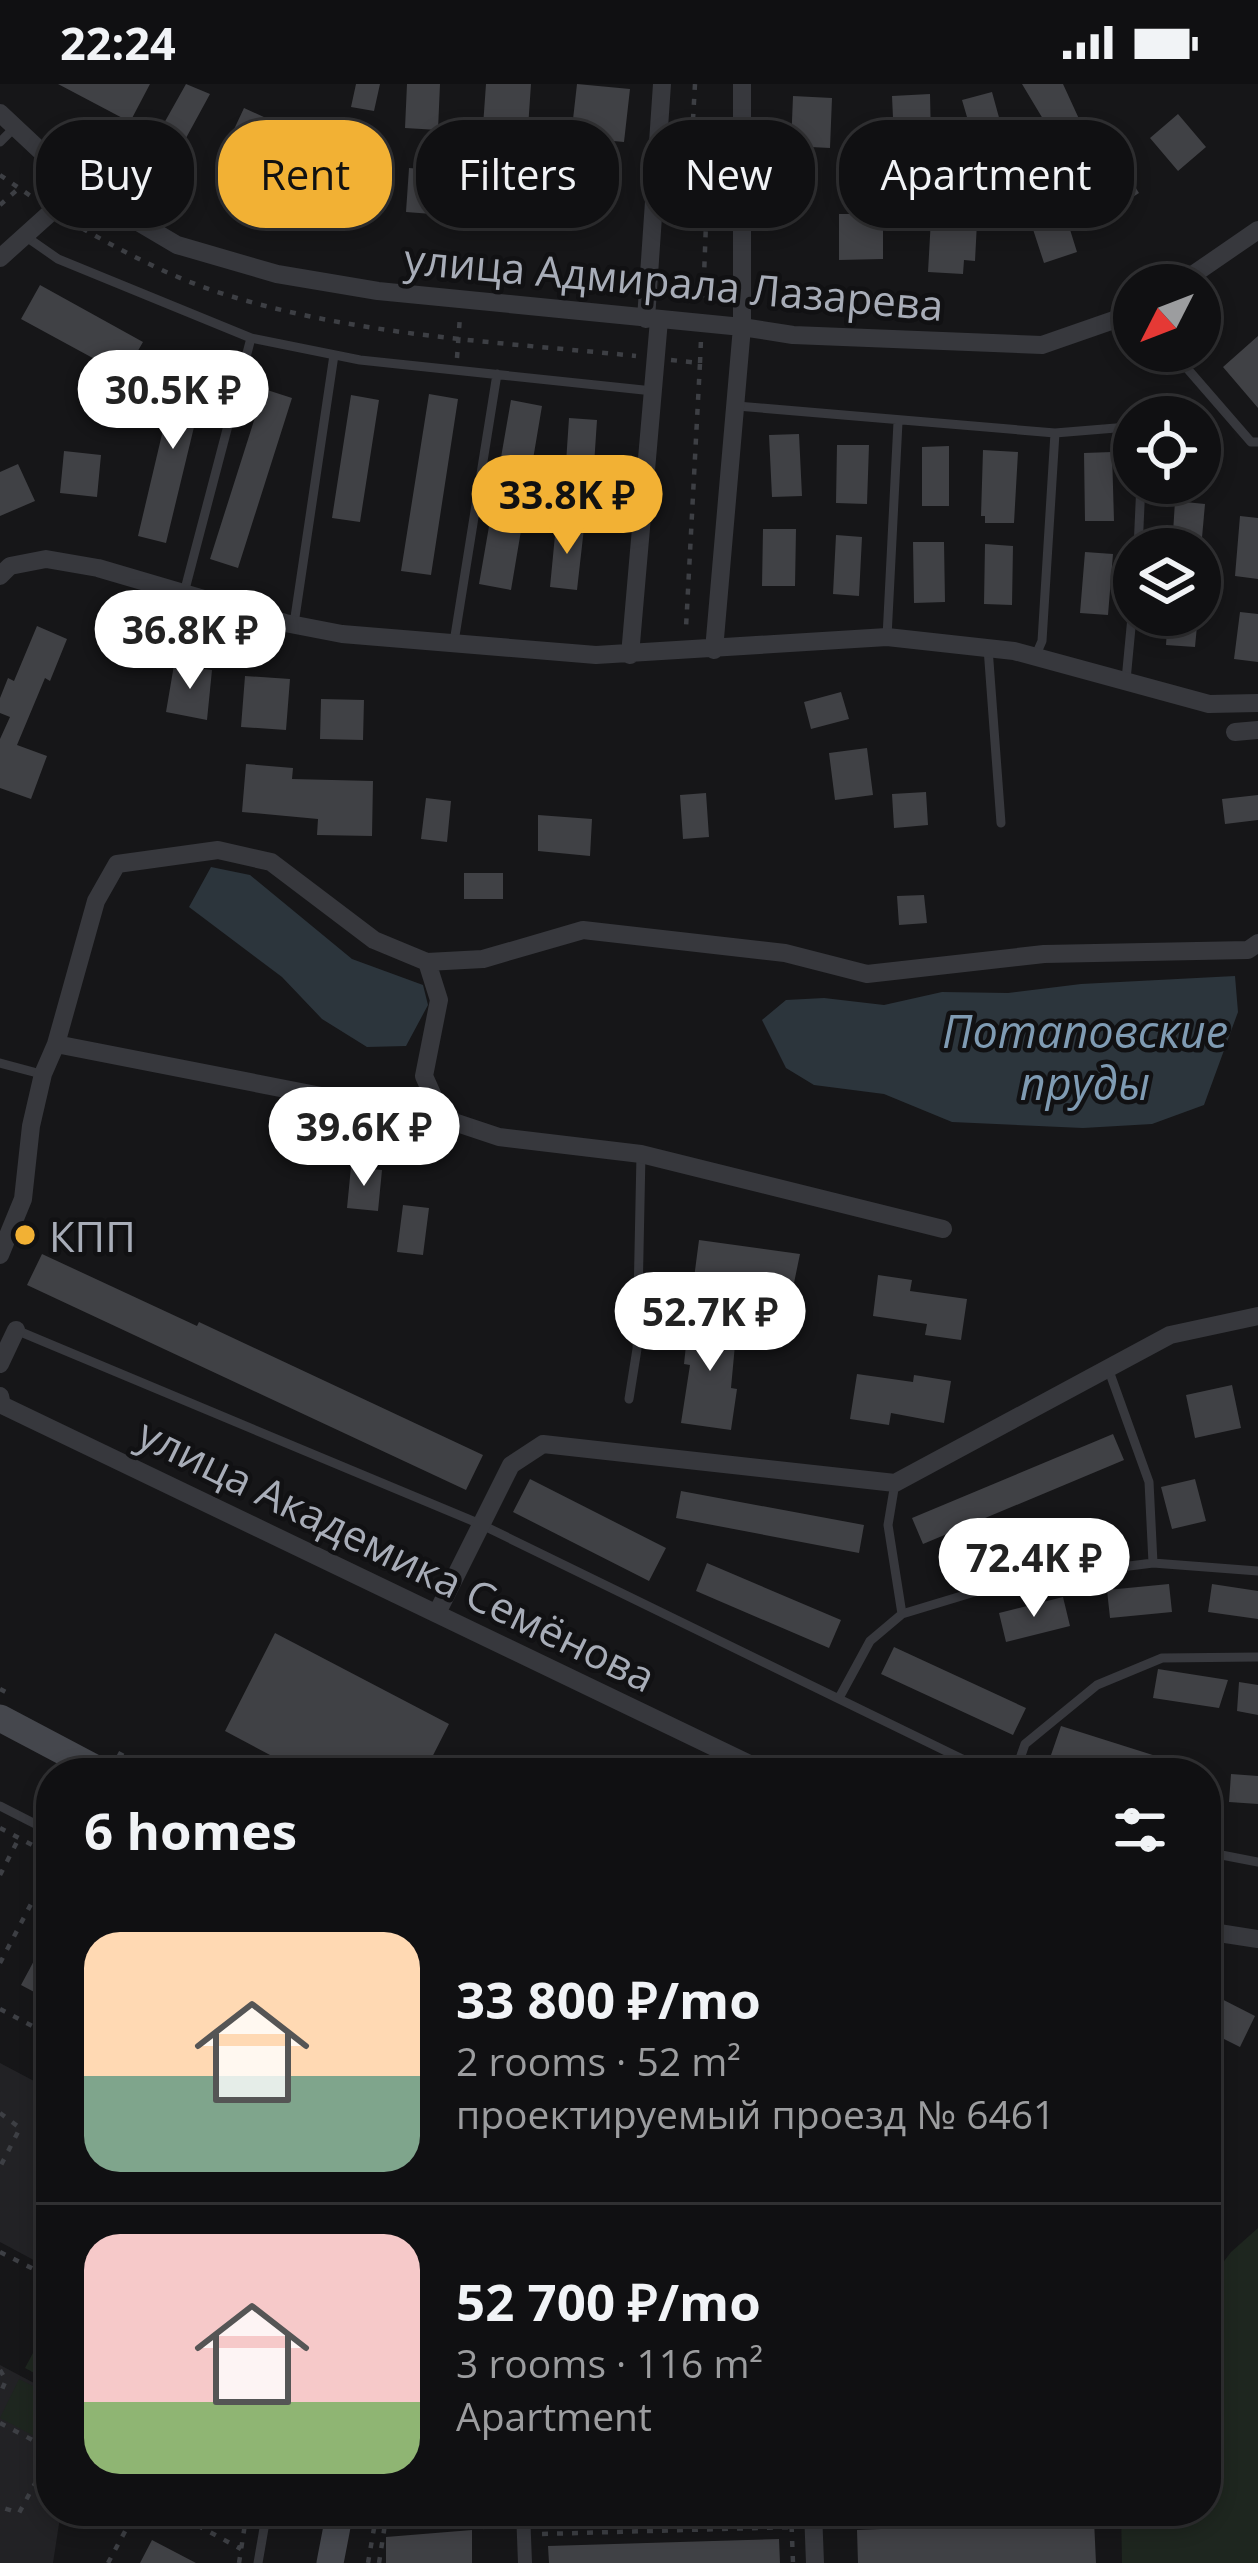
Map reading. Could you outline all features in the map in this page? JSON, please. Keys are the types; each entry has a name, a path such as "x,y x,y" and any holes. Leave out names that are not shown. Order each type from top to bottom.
{"main road":[{"path":"0,1718 76,1758"},
{"path":"331,2563 337,2526"}],"street":[{"path":"629,655 653,391 662,84"},
{"path":"713,650 742,327 742,84"},
{"name":"улица Адмирала Лазарева","path":"0,113 7,135 36,156"},
{"path":"0,258 36,226"},
{"name":"улица Адмирала Лазарева","path":"149,228 177,244 277,274 462,300 793,335 1042,345 1113,320"},
{"path":"1209,264 1258,230"},
{"path":"0,576 10,566 46,559 98,568 342,634 629,655 887,637 1035,657 1209,704 1258,703"},
{"path":"1235,732 1258,730"},
{"path":"0,1255 23,1199 31,1126 43,1074 56,1044 96,901 117,864 218,850 271,862 374,940 427,962 483,959 583,930 784,953 867,974 1044,953 1248,950 1258,943"},
{"path":"427,962 439,1000 424,1076 436,1102 454,1122"},
{"path":"56,1044 454,1122 499,1137 641,1154 943,1229"},
{"path":"437,1612 512,1466 543,1444 895,1483 1170,1335 1258,1316"},
{"path":"0,1364 16,1330"},
{"name":"улица Академика Семёнова","path":"0,1396 2,1405 737,1758"},
{"path":"1221,1933 1258,1939"},
{"path":"524,2526 524,2563"},
{"path":"814,2526 815,2563"}],"lane":[{"path":"25,236 58,259 251,338 334,355 653,391"},
{"path":"184,593 251,338"},
{"path":"294,624 334,355"},
{"path":"1190,372 1251,442 1258,442"},
{"path":"454,642 497,374"},
{"path":"737,406 1055,433 1113,428"},
{"path":"887,637 898,422"},
{"path":"1035,657 1042,641 1055,433"},
{"path":"1126,682 1130,636"},
{"path":"988,648 1001,823"},
{"path":"0,1063 43,1074"},
{"path":"629,1399 637,1349 641,1154"},
{"path":"16,1330 480,1524 961,1758"},
{"path":"1108,1368 1149,1482 1153,1563"},
{"path":"895,1483 888,1525 902,1614"},
{"path":"839,1698 870,1641 902,1614 1011,1581 1153,1563 1258,1571"},
{"path":"1020,1758 1025,1744 1097,1685 1162,1658 1258,1657"},
{"path":"0,1806 36,1824"},
{"path":"1221,1855 1258,1862"},
{"path":"258,2563 264,2526"}],"path":[{"path":"695,84 690,172 706,223 700,363"},
{"path":"0,205 19,188"},
{"path":"456,370 462,300"},
{"path":"0,1828 36,1847"},
{"path":"0,1875 19,1838"},
{"path":"0,1963 36,1895"},
{"path":"0,2009 36,2028"},
{"path":"0,2113 20,2128 0,2167"},
{"path":"0,2252 36,2270"},
{"path":"0,2371 6,2380 0,2394"},
{"path":"0,2423 36,2442"},
{"path":"0,2507 19,2513 36,2482"},
{"path":"108,2563 128,2526"},
{"path":"199,2526 241,2548"},
{"path":"239,2563 245,2526"},
{"path":"368,2563 374,2527 414,2526"},
{"path":"482,2526 524,2534"},
{"path":"792,2526 793,2563"},
{"path":"379,2563 385,2527"}],"shaded area":[{"path":"0,2063 36,2082 36,2261 0,2242"},
{"path":"1258,2228 1258,2563 1122,2563 1121,2526 1221,2526 1221,2265"},
{"path":"36,2347 36,2374 25,2368"},
{"path":"0,2365 36,2384 36,2526 59,2526 53,2563 0,2563"},
{"path":"19,2379 36,2388 36,2437 0,2418"}],"water":[{"path":"211,867 250,875 352,959 423,985 428,1005 406,1046 367,1047 322,1019 282,977 189,907"},
{"name":"Потаповские пруды","path":"1235,976 1238,1012 1204,1105 1152,1124 1083,1128 952,1122 884,1094 814,1085 786,1068 762,1020 786,1000 824,998 884,1005 942,992 1008,993"}],"building":[{"path":"58,84 150,84 131,120"},
{"path":"186,84 210,94 194,123 166,120"},
{"path":"356,84 380,84 374,111 351,107"},
{"path":"407,84 440,84 438,120 416,120 416,129 405,128"},
{"path":"486,84 531,84 529,120 483,120"},
{"path":"577,84 630,89 624,142 619,142 619,120 573,120"},
{"path":"1022,84 1063,84 1080,120 1044,120"},
{"path":"992,92 1000,120 968,120 962,100"},
{"path":"930,94 931,120 893,120 892,96"},
{"path":"793,96 832,98 830,148 815,147 815,120 792,120"},
{"path":"244,108 270,120 238,120"},
{"path":"1178,114 1206,147 1178,171 1150,138"},
{"path":"409,168 416,169 416,213 406,212"},
{"path":"839,228 883,228 883,259 839,260"},
{"path":"930,228 977,228 975,261 964,260 963,274 928,272"},
{"path":"1033,228 1070,228 1077,252 1044,263"},
{"path":"40,285 143,342 124,375 21,319"},
{"path":"1258,336 1258,408 1223,367"},
{"path":"179,362 208,369 166,543 138,536"},
{"path":"264,389 292,398 238,568 210,559"},
{"path":"429,394 458,399 431,575 401,571"},
{"path":"351,395 379,400 360,522 332,518"},
{"path":"511,400 542,406 511,590 479,584"},
{"path":"569,418 597,420 593,480 565,478"},
{"path":"799,434 802,496 772,497 769,435"},
{"path":"837,445 869,445 867,504 836,503"},
{"path":"949,446 949,506 922,506 922,447"},
{"path":"983,450 1018,452 1014,523 985,523 981,516"},
{"path":"64,451 101,455 97,497 60,493"},
{"path":"1112,452 1114,521 1085,521 1084,453"},
{"path":"18,464 35,501 0,516 0,472"},
{"path":"1175,504 1205,504 1203,528 1173,528"},
{"path":"1240,516 1258,518 1258,579 1235,576"},
{"path":"556,525 584,528 577,590 550,587"},
{"path":"763,529 796,529 795,586 762,586"},
{"path":"836,535 862,537 859,596 833,594"},
{"path":"913,542 944,542 945,602 914,603"},
{"path":"985,544 1013,546 1012,605 984,604"},
{"path":"1085,552 1113,554 1108,615 1080,613"},
{"path":"1240,612 1258,614 1258,662 1234,659"},
{"path":"37,626 67,639 17,745 47,756 31,799 0,788 0,739 10,717 0,713 0,698 8,678 14,681"},
{"path":"1167,636 1196,636 1195,647 1166,645"},
{"path":"174,665 212,670 207,720 166,712"},
{"path":"245,676 290,679 286,730 241,727"},
{"path":"841,692 849,719 811,729 804,702"},
{"path":"321,699 364,700 363,740 320,739"},
{"path":"867,748 873,795 835,800 829,753"},
{"path":"246,764 293,768 292,779 373,781 372,836 317,835 318,819 242,812"},
{"path":"926,792 928,825 894,828 892,794"},
{"path":"706,793 709,837 683,839 680,795"},
{"path":"1258,795 1258,820 1225,824 1222,799"},
{"path":"426,798 451,801 447,842 421,839"},
{"path":"538,815 592,819 590,856 538,851"},
{"path":"464,873 503,873 503,899 464,899"},
{"path":"924,895 927,923 899,925 897,896"},
{"path":"351,1167 382,1170 378,1211 347,1208"},
{"path":"403,1205 429,1208 423,1255 397,1252"},
{"path":"699,1240 800,1254 794,1283 744,1272 742,1293 693,1286"},
{"path":"42,1254 483,1455 466,1490 27,1285"},
{"path":"878,1275 912,1280 910,1291 967,1299 961,1340 925,1335 927,1324 873,1316"},
{"path":"689,1317 737,1323 731,1388 737,1389 731,1430 681,1423 690,1365 684,1364"},
{"path":"857,1374 913,1382 914,1375 951,1381 944,1423 891,1413 889,1425 850,1419"},
{"path":"1232,1385 1241,1428 1195,1438 1186,1395"},
{"path":"1113,1434 1124,1460 923,1544 912,1518"},
{"path":"530,1479 666,1548 649,1581 513,1512"},
{"path":"1195,1479 1206,1521 1172,1529 1161,1487"},
{"path":"681,1491 864,1525 859,1553 676,1518"},
{"path":"707,1563 841,1620 829,1648 696,1591"},
{"path":"1169,1584 1172,1612 1110,1618 1107,1590"},
{"path":"1212,1584 1258,1591 1258,1619 1208,1612"},
{"path":"1063,1597 1070,1626 1006,1642 999,1613"},
{"path":"275,1633 449,1724 432,1758 276,1758 225,1731"},
{"path":"894,1647 1026,1708 1013,1735 881,1674"},
{"path":"1158,1669 1228,1680 1219,1708 1153,1698"},
{"path":"1239,1682 1258,1685 1258,1715 1237,1711"},
{"path":"1061,1726 1162,1758 1060,1758 1051,1755"},
{"path":"1231,1774 1258,1776 1258,1804 1229,1802"},
{"path":"36,1957 36,1993 21,1985"},
{"path":"1221,1999 1255,2016 1240,2047 1221,2038"},
{"path":"1094,2526 1096,2563 858,2563 857,2530"},
{"path":"472,2530 472,2563 386,2563 386,2537"},
{"path":"779,2539 780,2563 549,2563 548,2546"},
{"path":"152,2540 196,2563 140,2563"}],"place":[{"name":"КПП","path":"25,1235"}]}
